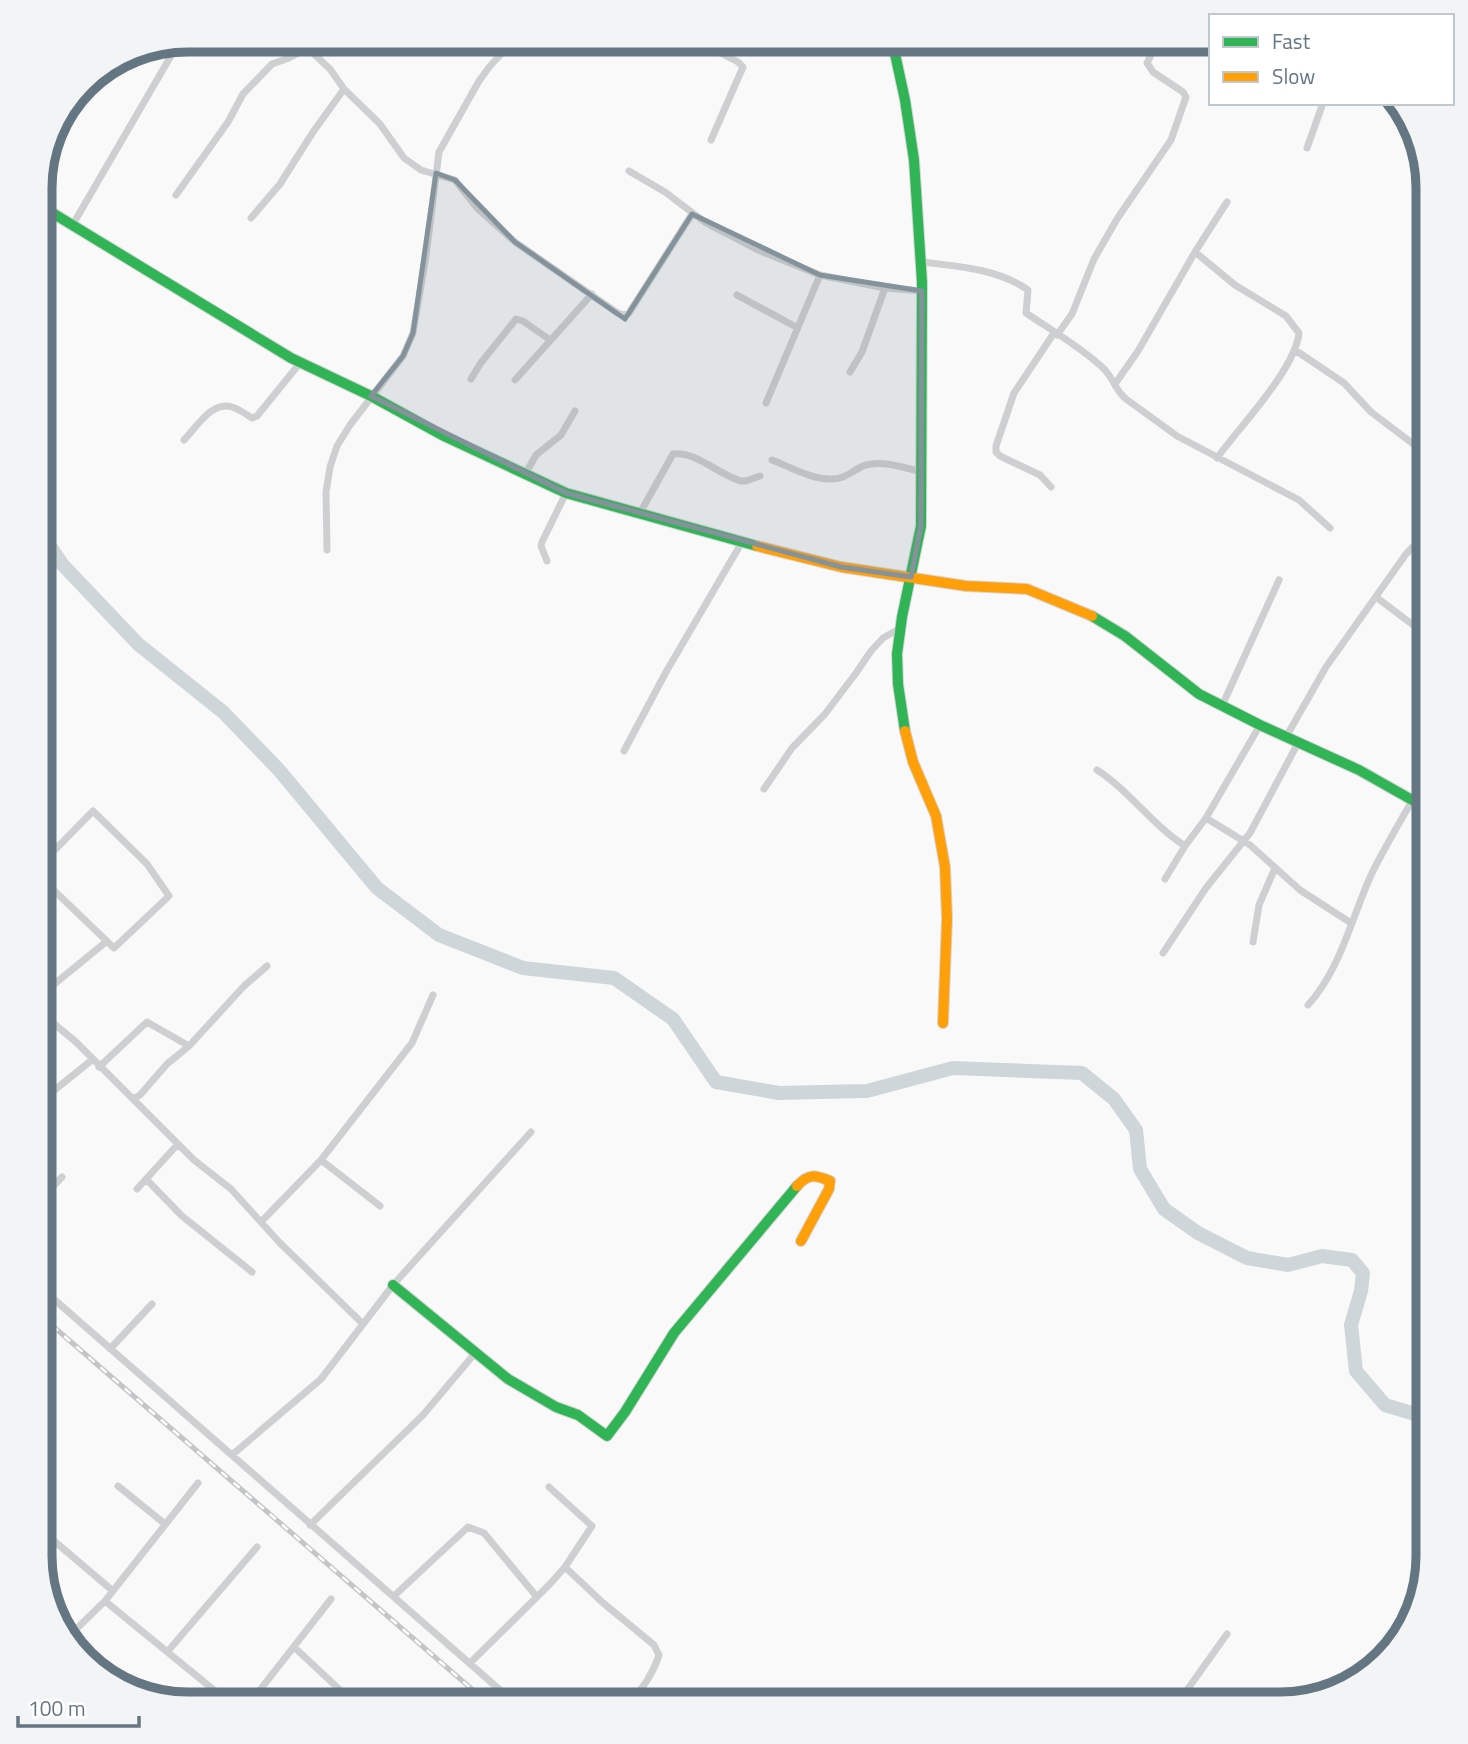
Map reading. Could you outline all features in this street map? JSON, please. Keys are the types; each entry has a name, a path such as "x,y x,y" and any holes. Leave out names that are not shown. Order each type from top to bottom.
{"street":[{"path":"176,195 228,122 243,94 272,64 298,53"},
{"path":"313,53 330,69 344,89 380,124 404,158 421,170 455,180 478,209 514,242 623,315 629,313 692,214"},
{"path":"327,550 326,492 337,446 371,396 403,356 413,333 439,152 447,134 490,66 502,53"},
{"path":"711,140 743,67 721,53"},
{"path":"895,53 910,124 922,261 921,526 896,644 897,676 903,725 914,764 935,813 943,849 949,910 943,1023"},
{"path":"1051,487 1041,475 1000,456 996,452 996,446 1014,393 1072,314 1094,259 1171,140 1186,97 1184,92 1153,72 1147,63 1152,53"},
{"path":"72,226 172,54"},
{"path":"251,218 279,184 344,89"},
{"path":"1307,148 1322,105"},
{"path":"629,171 665,192 692,214 758,250 820,275 885,288 922,291"},
{"path":"1115,384 1138,351 1227,202"},
{"path":"53,214 300,363 371,396 444,436 566,493 841,567 966,586 1027,589 1048,596 1097,618 1125,636 1185,684 1222,706 1359,770 1416,802"},
{"path":"1195,252 1235,285 1286,316 1299,333 1295,350 1268,393 1217,458"},
{"path":"922,261 975,269 1021,285 1028,290 1026,313 1095,360 1107,371 1119,394 1177,436 1299,500 1330,528"},
{"path":"766,403 820,275"},
{"path":"850,372 862,352 885,288"},
{"path":"515,380 592,294"},
{"path":"737,295 796,327"},
{"path":"471,379 516,319 550,340"},
{"path":"1295,350 1344,383 1371,412 1416,447"},
{"path":"184,440 217,408 232,406 252,418 257,416 300,363"},
{"path":"526,473 536,455 561,435 575,411"},
{"path":"640,513 673,454 698,460 741,481 760,477"},
{"path":"772,460 828,479 844,478 858,468 870,464 904,467 921,472"},
{"path":"547,561 542,542 566,493"},
{"path":"624,751 666,672 742,542"},
{"path":"1286,737 1326,667 1416,544"},
{"path":"1222,706 1279,580"},
{"path":"1376,597 1416,627"},
{"path":"764,789 792,748 825,714 871,651 883,638 899,629"},
{"path":"1165,879 1206,818 1260,725"},
{"path":"1163,953 1206,888 1244,841 1298,743"},
{"path":"1097,770 1185,846"},
{"path":"1308,1005 1330,972 1373,872 1416,795"},
{"path":"52,889 114,948 169,896 147,864 93,811 53,852"},
{"path":"1206,818 1244,841 1300,890 1351,923"},
{"path":"1253,942 1259,905 1275,868"},
{"path":"52,986 107,941"},
{"path":"133,1099 267,966"},
{"path":"261,1222 321,1160 412,1043 433,995"},
{"path":"99,1067 147,1022 189,1046"},
{"path":"52,1023 93,1059 194,1160 231,1189 363,1324"},
{"path":"52,1092 93,1059"},
{"path":"232,1455 321,1379 393,1284 531,1132"},
{"path":"137,1189 178,1144"},
{"path":"321,1160 380,1206"},
{"path":"393,1284 508,1379 556,1407 578,1415 607,1436 637,1397 661,1352 676,1331 773,1213 806,1176 824,1177 830,1181 829,1189 802,1241"},
{"path":"52,1187 62,1177"},
{"path":"146,1180 182,1216 253,1272"},
{"path":"52,1298 503,1692"},
{"path":"110,1349 152,1304"},
{"path":"310,1525 423,1415 476,1352"},
{"path":"75,1630 105,1601 198,1483"},
{"path":"118,1486 164,1524"},
{"path":"470,1663 565,1567 592,1526 549,1487"},
{"path":"394,1596 468,1527 484,1533 537,1597"},
{"path":"52,1539 113,1591"},
{"path":"168,1651 257,1547"},
{"path":"565,1567 654,1645 659,1655 655,1667 638,1692"},
{"path":"258,1692 331,1599"},
{"path":"105,1601 217,1692"},
{"path":"1186,1692 1227,1634"},
{"path":"294,1647 342,1692"}],"highlighted area":[{"path":"436,173 455,180 515,242 625,319 692,214 820,275 922,291 921,526 911,577 841,567 566,493 371,396 403,356 413,333"}],"waterway":[{"path":"53,550 62,564 138,644 223,712 279,770 377,888 439,935 523,968 614,978 673,1019 716,1082 779,1093 867,1091 953,1068 1082,1073 1114,1099 1136,1130 1140,1169 1164,1209 1198,1233 1247,1258 1288,1265 1322,1256 1352,1260 1363,1273 1351,1325 1356,1371 1385,1405 1416,1414"}],"railway":[{"path":"52,1326 475,1692"}],"traffic: fast":[{"path":"895,53 914,160 922,282 921,526 897,654 898,684 905,731"},
{"path":"53,213 291,358 371,396 444,436 566,493 757,546"},
{"path":"1092,616 1125,636 1199,694 1359,770 1416,802"},
{"path":"393,1285 508,1379 556,1407 578,1415 607,1436 674,1333 797,1186"}],"traffic: slow":[{"path":"757,546 841,567 966,586 1027,589 1092,616"},
{"path":"905,731 913,762 936,816 945,867 947,919 943,1023"},
{"path":"797,1186 812,1176 830,1181 829,1189 801,1241"}]}
